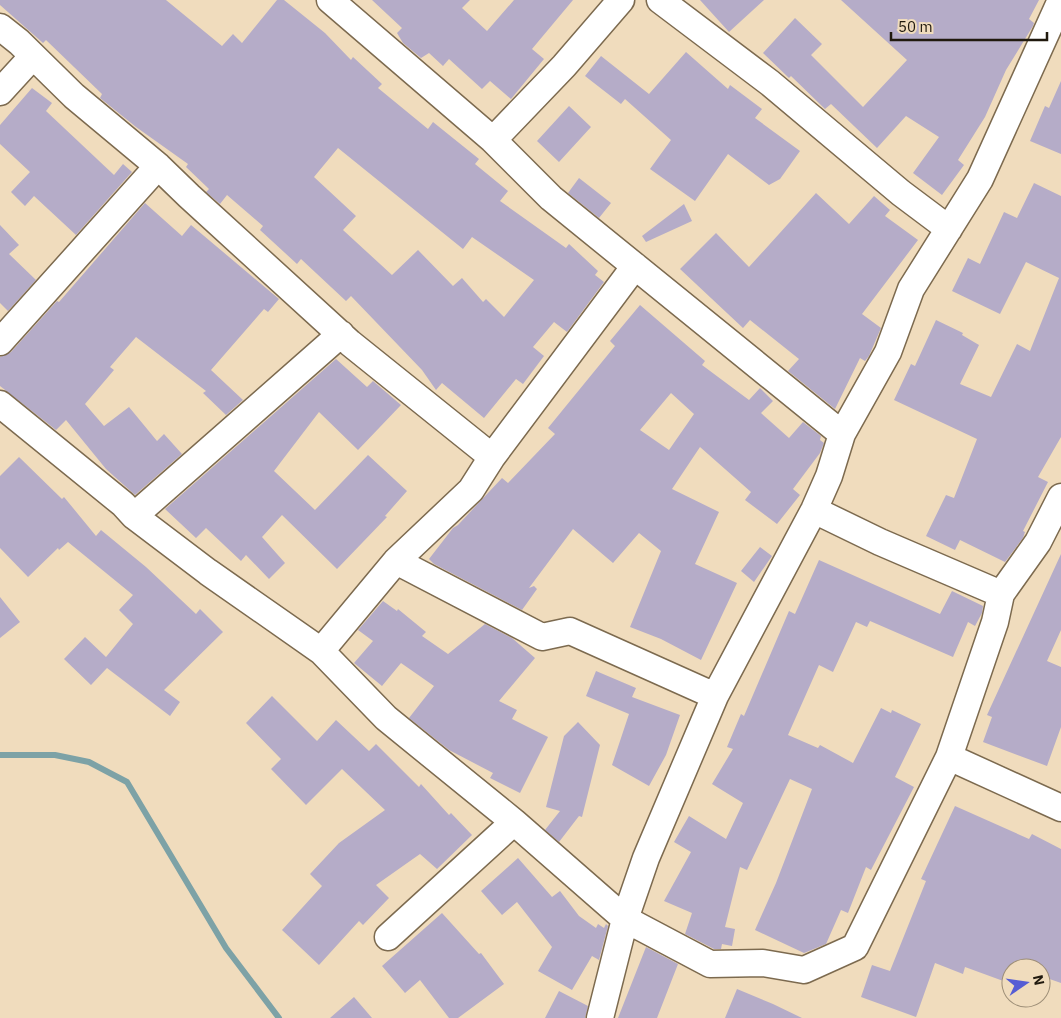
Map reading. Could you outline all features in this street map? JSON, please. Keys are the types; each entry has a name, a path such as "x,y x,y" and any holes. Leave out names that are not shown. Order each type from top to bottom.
{"street":[{"path":"330,0 493,140 551,198 842,434"},
{"path":"493,140 564,66 621,0"},
{"path":"660,0 770,83 901,193 949,229"},
{"path":"600,1018 625,919 646,858 715,696 814,510 829,476 842,434 888,352 912,289 980,179 1061,0"},
{"path":"0,27 74,96 158,166 341,334 492,457"},
{"path":"0,92 33,56"},
{"path":"0,342 158,166"},
{"path":"322,651 396,561 471,490 492,457 635,266"},
{"path":"134,516 341,334"},
{"path":"0,404 123,504 134,516 208,572 322,651 386,718 514,822 625,919 710,964 764,963 804,970 855,947 950,757 995,622 1001,594 1038,542 1061,497"},
{"path":"814,510 880,542 1001,594"},
{"path":"396,561 542,637 570,630 715,696"},
{"path":"950,757 1061,808"},
{"path":"388,937 514,822"}],"building":[{"path":"0,0 166,0 222,46 233,34 242,43 277,0 284,0 325,33 351,60 353,57 382,84 378,88 428,129 433,122 479,159 475,164 508,191 500,201 566,248 569,244 598,271 595,275 604,282 567,332 554,322 533,347 544,356 523,384 516,379 484,418 442,383 436,390 422,370 351,296 346,301 301,259 297,264 260,230 263,226 227,195 220,204 206,192 209,189 186,167 188,164 136,127 100,98 102,94 46,40 43,43 0,5","holes":["338,148 463,249 472,237 534,280 504,317 486,299 483,302 462,278 453,286 418,250 392,275 343,230 356,216 314,177"]},
{"path":"372,0 470,0 462,8 487,31 514,0 573,0 532,49 544,59 511,99 490,81 482,89 449,59 443,66 429,53 421,58 403,43 397,33 402,28"},
{"path":"700,0 764,0 729,32"},
{"path":"841,0 1039,0 1029,19 1034,23 1033,26 1006,70 985,117 958,160 964,165 942,195 913,173 939,137 906,116 877,148 831,104 825,109 791,76 789,78 763,53 795,18 822,44 811,55 863,107 907,60"},
{"path":"686,52 728,89 730,85 762,109 755,118 800,151 780,179 769,185 728,154 695,201 650,169 671,140 625,99 621,104 585,76 601,56 649,94"},
{"path":"1061,81 1061,154 1030,141 1045,106 1049,108"},
{"path":"32,88 52,103 46,111 114,175 123,164 132,172 76,235 34,196 25,206 11,192 30,172 0,144 0,125"},
{"path":"569,106 591,127 559,162 537,141"},
{"path":"579,178 611,203 599,218 568,193"},
{"path":"1034,183 1061,196 1061,437 1038,477 1048,482 1023,531 1025,532 1023,538 1005,562 960,540 955,550 926,536 946,495 954,498 977,439 894,400 911,364 915,366 936,320 963,333 962,335 979,345 960,384 991,397 1017,344 1030,351 1059,278 1026,262 1000,314 952,291 968,258 980,264 1004,212 1017,218"},
{"path":"816,193 849,224 874,196 890,210 885,216 918,240 862,314 881,328 869,356 865,361 860,358 835,409 788,371 799,359 750,320 743,328 680,269 716,233 749,267"},
{"path":"145,203 182,236 191,225 279,299 268,312 264,309 211,370 243,400 226,415 203,393 206,391 136,337 110,367 114,370 85,404 104,426 129,407 157,441 164,434 182,454 135,495 106,469 66,420 56,430 0,386 0,357 11,352 57,301 59,302"},
{"path":"684,204 692,221 646,242 642,236"},
{"path":"0,225 19,245 9,254 36,280 8,311 0,303"},
{"path":"640,305 705,361 702,365 749,400 760,388 773,401 761,413 789,438 803,422 821,436 820,440 824,443 820,453 793,489 800,495 777,524 745,500 751,492 700,447 672,489 719,512 695,564 737,583 701,660 661,639 630,627 661,551 639,533 613,563 573,529 529,588 534,586 537,589 522,610 434,564 429,559 453,528 502,478 508,483 555,434 548,428 615,346 610,341","holes":["671,393 694,414 669,450 640,430"]},
{"path":"336,359 367,387 373,381 401,405 358,450 319,412 274,471 315,510 368,455 407,491 385,516 387,517 337,569 282,515 262,537 285,563 269,579 246,555 241,561 206,528 196,538 165,509"},
{"path":"19,457 62,499 64,497 96,536 101,530 146,567 196,614 200,609 223,632 164,690 180,702 170,716 107,668 91,685 64,659 85,637 106,657 133,624 119,610 133,595 68,542 59,550 58,548 28,577 0,548 0,476"},
{"path":"760,547 772,556 754,582 741,571"},
{"path":"1061,554 1061,630 1047,661 1061,667 1061,727 1047,766 983,742 992,717 987,715"},
{"path":"819,560 940,614 952,591 983,606 982,613 975,626 968,622 953,657 870,621 867,627 856,622 833,672 819,665 788,735 818,748 820,745 853,763 881,708 891,713 892,710 921,724 895,777 914,787 871,870 866,867 848,913 841,910 826,944 804,953 755,930 776,883 812,789 790,779 747,870 740,867 725,927 735,929 732,946 722,944 721,949 714,949 685,934 692,913 664,901 691,852 674,842 689,816 726,839 743,803 712,784 733,749 727,747 741,714 744,716 789,611 795,614"},
{"path":"0,597 20,622 0,638"},
{"path":"383,601 397,611 398,609 426,632 422,636 448,654 485,624 512,638 535,658 499,701 517,710 512,719 548,737 520,793 490,778 493,773 449,750 409,718 434,686 401,663 382,686 354,663 373,641 358,630"},
{"path":"596,671 636,688 632,697 680,715 666,755 649,786 612,765 629,714 586,696"},
{"path":"272,696 317,741 336,720 369,751 376,744 419,787 421,784 449,815 451,813 472,835 437,869 420,854 376,885 389,898 363,925 359,921 319,965 282,930 322,886 310,874 339,843 385,810 342,769 306,805 271,769 281,759 246,723"},
{"path":"578,722 600,745 582,817 579,816 559,842 545,830 560,811 546,807 564,736"},
{"path":"955,806 1029,839 1032,834 1061,849 1061,983 1051,980 1051,958 1001,958 1001,980 965,967 963,974 935,963 916,1017 861,997 872,965 890,971 926,881 921,879"},
{"path":"518,858 552,897 560,891 579,916 596,928 598,924 604,928 606,924 608,926 599,960 592,956 572,990 538,971 552,947 517,902 502,915 481,891"},
{"path":"442,913 479,954 481,953 504,984 458,1018 449,1018 420,980 405,993 382,966"},
{"path":"646,947 678,964 657,1018 618,1018"},
{"path":"737,989 773,1004 802,1018 725,1018"},
{"path":"559,991 588,1006 585,1018 545,1018"},
{"path":"354,997 372,1018 330,1018"}],"waterway":[{"path":"0,755 55,755 89,762 127,782 226,948 279,1018"}]}
